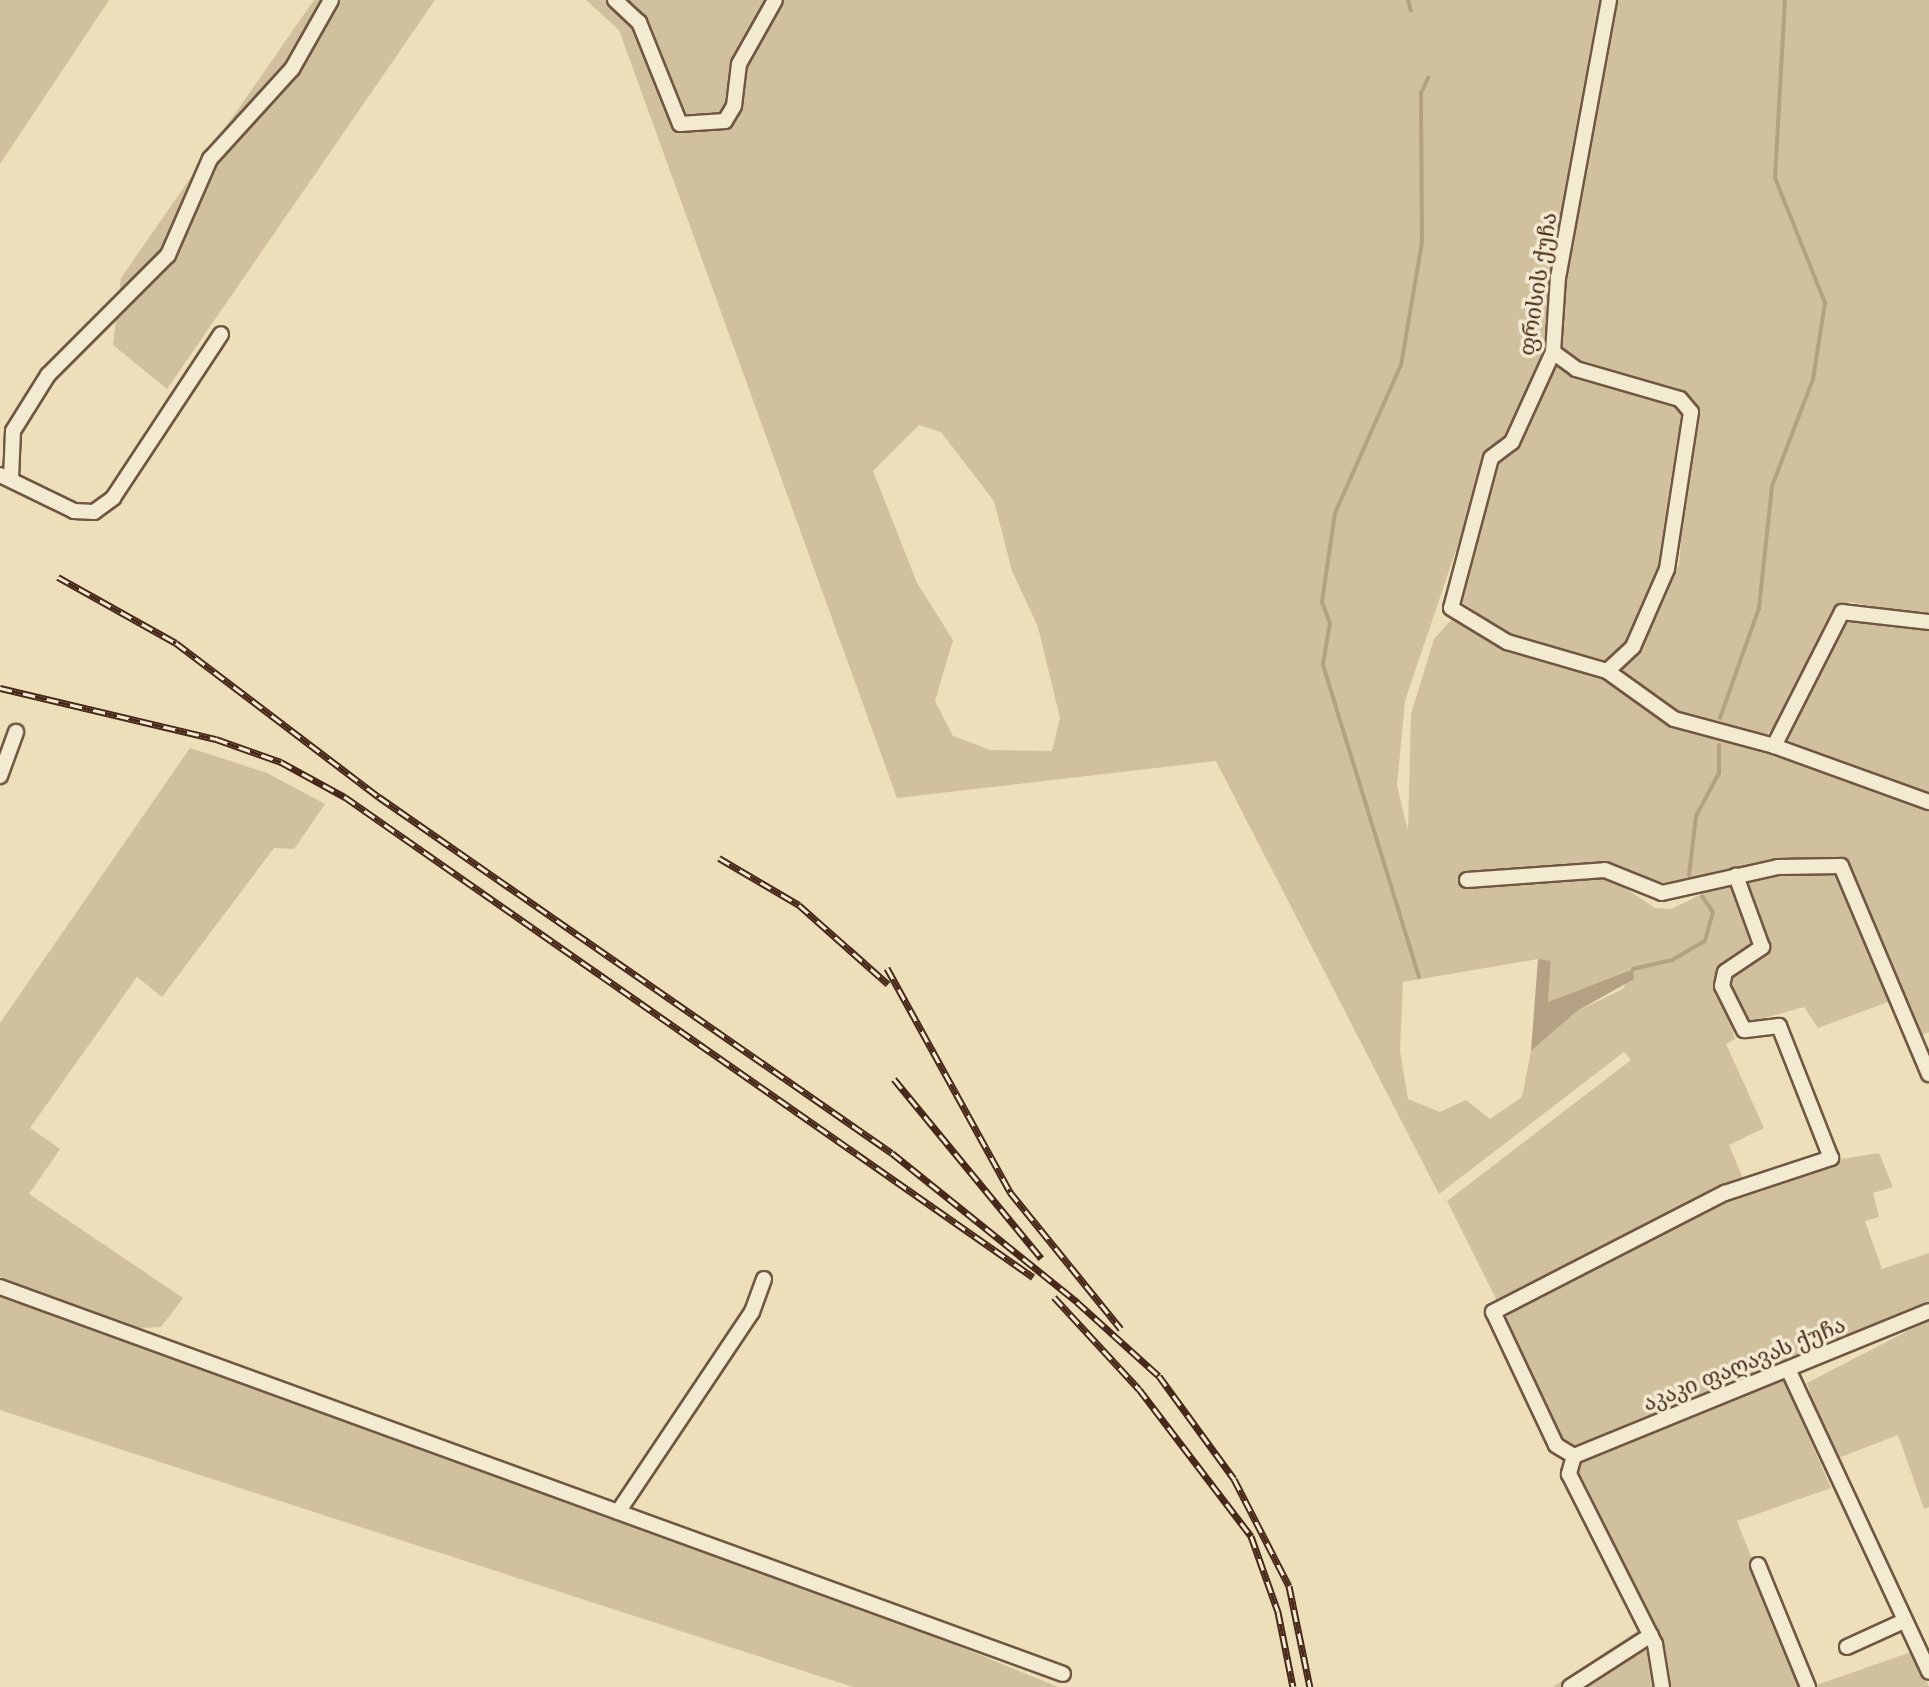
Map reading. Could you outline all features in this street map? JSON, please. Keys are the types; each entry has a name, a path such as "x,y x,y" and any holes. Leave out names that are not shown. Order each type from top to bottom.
{"street":[{"path":"221,334 113,498 94,512 74,511 6,477 13,431 48,375 168,255 210,159 292,69 331,0"},
{"path":"615,0 639,22 680,124 725,121 734,106 739,64 775,0"},
{"name":"ფრისის ქუჩა","path":"1609,0 1558,277 1553,352 1512,442 1491,458 1451,608 1507,642 1607,671 1674,719 1774,746 1929,802"},
{"path":"1553,352 1576,369 1680,399 1691,412 1667,569 1633,647 1607,671"},
{"path":"1774,746 1842,612 1929,622"},
{"path":"0,776 16,732"},
{"path":"1467,880 1605,870 1662,893 1736,876 1841,866 1929,1074"},
{"path":"1662,1687 1651,1635 1569,1474 1574,1456 1556,1445 1493,1312 1725,1193 1831,1158 1779,1026 1744,1030 1722,986 1725,972 1762,947 1736,876"},
{"path":"618,1512 752,1312 764,1279"},
{"path":"0,1287 1063,1674"},
{"name":"აკაკი ფაღავას ქუჩა","path":"1574,1456 1929,1311"},
{"path":"1788,1369 1929,1672"},
{"path":"1758,1565 1808,1687"},
{"path":"1847,1647 1904,1621"},
{"path":"1570,1687 1651,1635"}],"shaded area":[{"path":"0,0 109,0 0,164"},
{"path":"314,0 435,0 167,389 113,345 121,278"},
{"path":"586,0 606,0 636,26 674,127 725,128 743,105 742,66 780,0 1604,0 1549,353 1509,440 1487,458 1405,701 1397,786 1408,831 1411,714 1434,639 1452,619 1607,679 1659,719 1929,807 1929,1032 1919,1036 1846,862 1815,857 1762,864 1679,886 1580,863 1464,874 1467,887 1607,876 1655,908 1671,909 1732,880 1755,937 1717,978 1735,1039 1726,1044 1764,1128 1729,1145 1744,1181 1498,1303 1447,1201 1631,1060 1624,1052 1439,1194 1216,761 897,798 619,30","holes":["919,425 941,432 994,501 1012,571 1038,627 1060,718 1052,751 990,750 953,736 935,701 953,640 917,583 873,471","1538,959 1551,962 1548,1002 1632,969 1623,989 1577,1011 1531,1051 1522,1097 1490,1119 1466,1100 1440,1112 1408,1099 1400,1051 1403,982"]},
{"path":"624,0 770,0 722,114 681,118 647,21"},
{"path":"1613,0 1929,0 1929,616 1849,602 1835,609 1782,719 1762,739 1678,716 1619,674 1679,565 1692,404 1674,389 1583,367 1563,354 1560,279"},
{"path":"1555,362 1667,399 1686,416 1667,555 1634,635 1622,654 1602,663 1519,642 1458,599 1493,465 1516,443"},
{"path":"1843,618 1929,627 1929,797 1784,746"},
{"path":"190,748 267,773 325,804 294,849 274,848 162,997 137,977 30,1128 60,1149 29,1194 183,1298 161,1327 137,1328 0,1277 0,1023"},
{"path":"1819,867 1838,870 1893,1000 1818,1028 1804,1007 1743,1024 1725,982 1757,957 1741,888 1752,878"},
{"path":"1538,959 1551,961 1548,1002 1633,969 1634,979 1577,1011 1531,1051"},
{"path":"1879,1153 1893,1187 1873,1193 1879,1217 1865,1221 1882,1269 1929,1253 1929,1303 1812,1358 1576,1446 1563,1444 1505,1324 1508,1312 1720,1200 1835,1160"},
{"path":"0,1296 897,1621 1058,1687 853,1687 0,1410"},
{"path":"1929,1320 1929,1507 1924,1509 1898,1435 1833,1460 1807,1383"},
{"path":"1784,1380 1831,1488 1737,1521 1803,1687 1667,1687 1576,1476 1582,1459"},
{"path":"1637,1631 1649,1643 1656,1687 1553,1687"},
{"path":"1914,1651 1929,1687 1811,1687"}],"waterway":[{"path":"1408,0 1411,11"},
{"path":"1720,718 1759,608 1772,486 1813,379 1825,303 1775,178 1785,0"},
{"path":"1419,977 1323,664 1330,623 1322,602 1335,513 1401,365 1422,242 1421,93 1428,78"},
{"path":"1689,875 1696,816 1719,773 1719,745"},
{"path":"1633,969 1672,960 1705,941 1713,912 1702,896"}],"railway":[{"path":"58,577 176,643 379,797 892,1153 1077,1302 1159,1376 1234,1479 1289,1586 1310,1687"},
{"path":"0,688 216,739 281,762 345,797 1033,1277"},
{"path":"719,858 799,905 888,984"},
{"path":"887,968 1010,1192 1121,1329"},
{"path":"894,1079 1041,1258"},
{"path":"1054,1297 1139,1389 1251,1536 1278,1612 1293,1687"}]}
